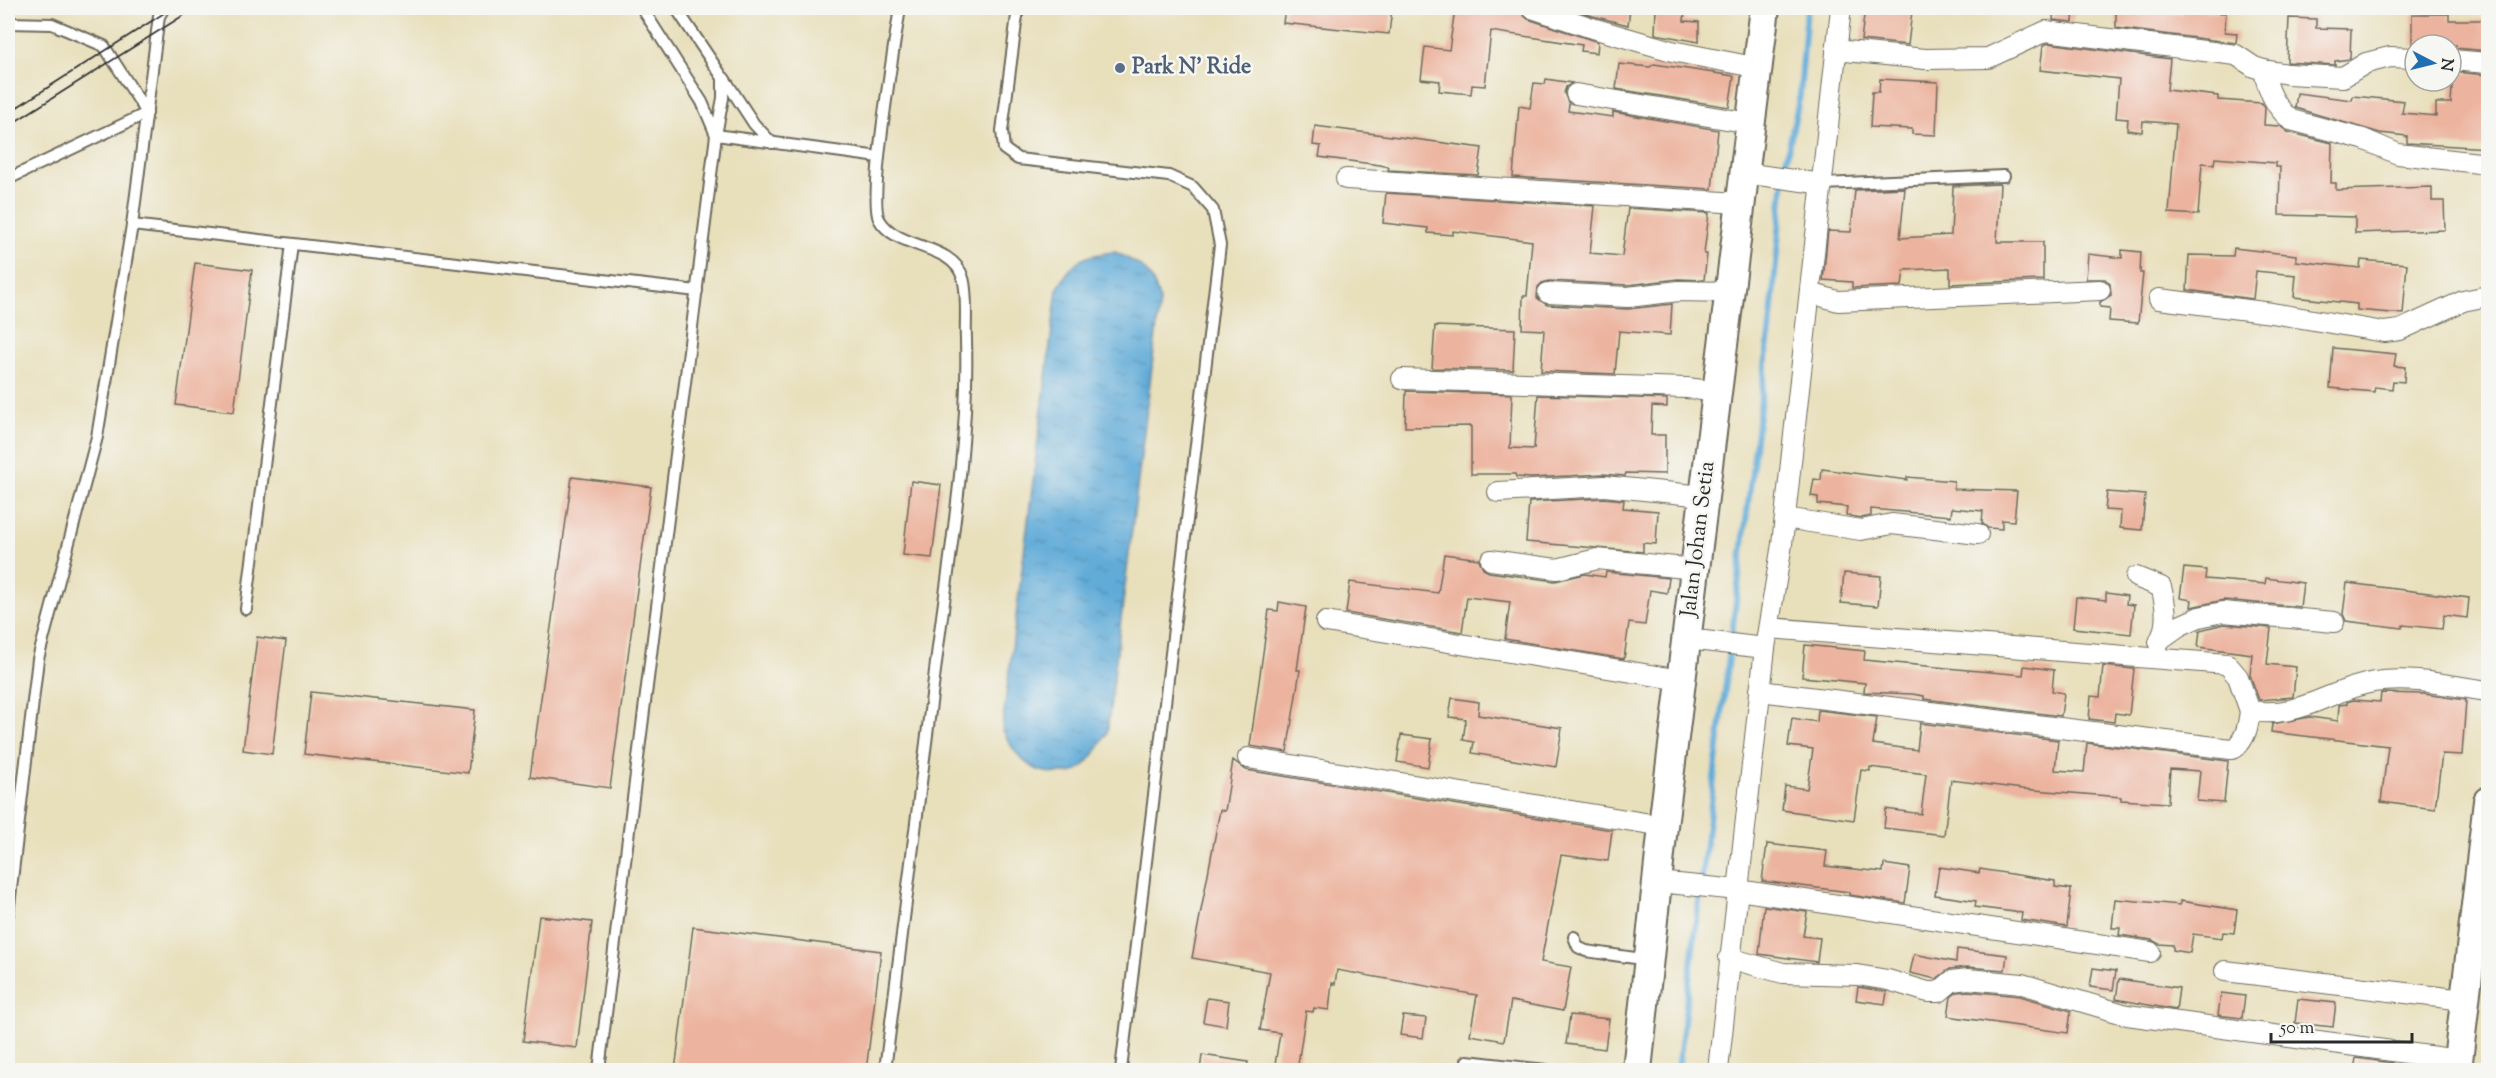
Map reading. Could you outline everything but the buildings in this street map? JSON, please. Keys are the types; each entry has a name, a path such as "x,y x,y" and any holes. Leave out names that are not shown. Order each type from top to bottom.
{"main road":[{"name":"Jalan Johan Setia","path":"1637,1071 1649,960 1671,883 1663,825 1670,678 1700,641 1684,568 1703,390 1728,292 1740,204 1754,175 1750,123 1759,68 1765,8"},
{"path":"2458,1065 2488,801"}],"street":[{"path":"1532,8 1672,51 1759,68"},
{"path":"1718,1071 1729,958 1731,889 1760,691 1758,647 1769,628 1785,518 1810,293 1817,184 1841,8"},
{"path":"1836,50 1925,59 1988,58 2046,31 2236,55 2254,67 2288,74 2343,77 2366,63 2390,57 2403,58"},
{"path":"2463,61 2488,63"},
{"path":"2264,70 2268,90 2283,113 2291,120 2363,139 2398,154 2488,164"},
{"path":"1576,94 1750,123"},
{"path":"1754,175 1817,184"},
{"path":"1346,179 1740,204"},
{"path":"1810,293 1838,301 2100,290"},
{"path":"1548,293 1628,297 1679,291 1728,292"},
{"path":"2159,299 2272,313 2384,332 2400,330 2463,301 2488,296"},
{"path":"1402,379 1703,390"},
{"path":"1498,492 1604,486 1692,494"},
{"path":"1785,518 1861,530 1892,524 1978,534"},
{"path":"1491,561 1557,569 1597,559 1684,568"},
{"path":"2136,577 2161,586 2166,603 2162,638"},
{"path":"2149,656 2162,638 2179,626 2199,617 2223,612 2334,622"},
{"path":"1326,622 1670,678"},
{"path":"1760,691 2231,749 2235,748 2248,728 2250,711 2238,677 2227,664 2149,656 1769,628"},
{"path":"1700,641 1758,647"},
{"path":"2250,711 2286,711 2305,708 2371,682 2399,679 2488,691"},
{"path":"1248,758 1663,825"},
{"path":"1671,883 1731,889 2150,952"},
{"path":"1729,958 1783,973 1857,975 1888,980 1928,992 1939,992 1952,981 1968,979 2022,984 2127,1015 2458,1065"},
{"path":"2225,971 2464,1000"}],"lane":[{"path":"8,914 38,659 97,437 132,225 159,16 164,8"},
{"path":"642,8 702,102 716,135"},
{"path":"676,8 754,124 772,143"},
{"path":"885,1071 961,470 966,366 964,279 956,264 937,253 896,237 878,218 876,197 879,157 900,8"},
{"path":"1018,8 1002,131 1004,149 1018,159 1169,176 1193,188 1213,210 1220,245 1120,1071"},
{"path":"8,23 52,24 104,46 147,113"},
{"path":"599,1071 716,135 723,98 723,78"},
{"path":"8,178 147,113"},
{"path":"716,135 879,157"},
{"path":"1817,184 2004,176"},
{"path":"132,225 697,291"},
{"path":"246,609 291,244"},
{"path":"1574,936 1578,947 1586,951 1649,960"},
{"path":"1467,1061 1546,1071"}],"water":[{"path":"1115,252 1145,270 1153,282 1160,301 1107,733 1093,755 1079,769 1071,773 1049,773 1023,761 1011,746 1002,728 1057,290 1073,265 1079,261 1094,255"}],"waterway":[{"path":"1678,1070 1771,318 1785,165 1800,95 1807,8"}],"tram line":[{"path":"8,113 172,8"},
{"path":"13,123 195,8"}],"place":[{"name":"Park N' Ride","path":"1120,68"}]}
